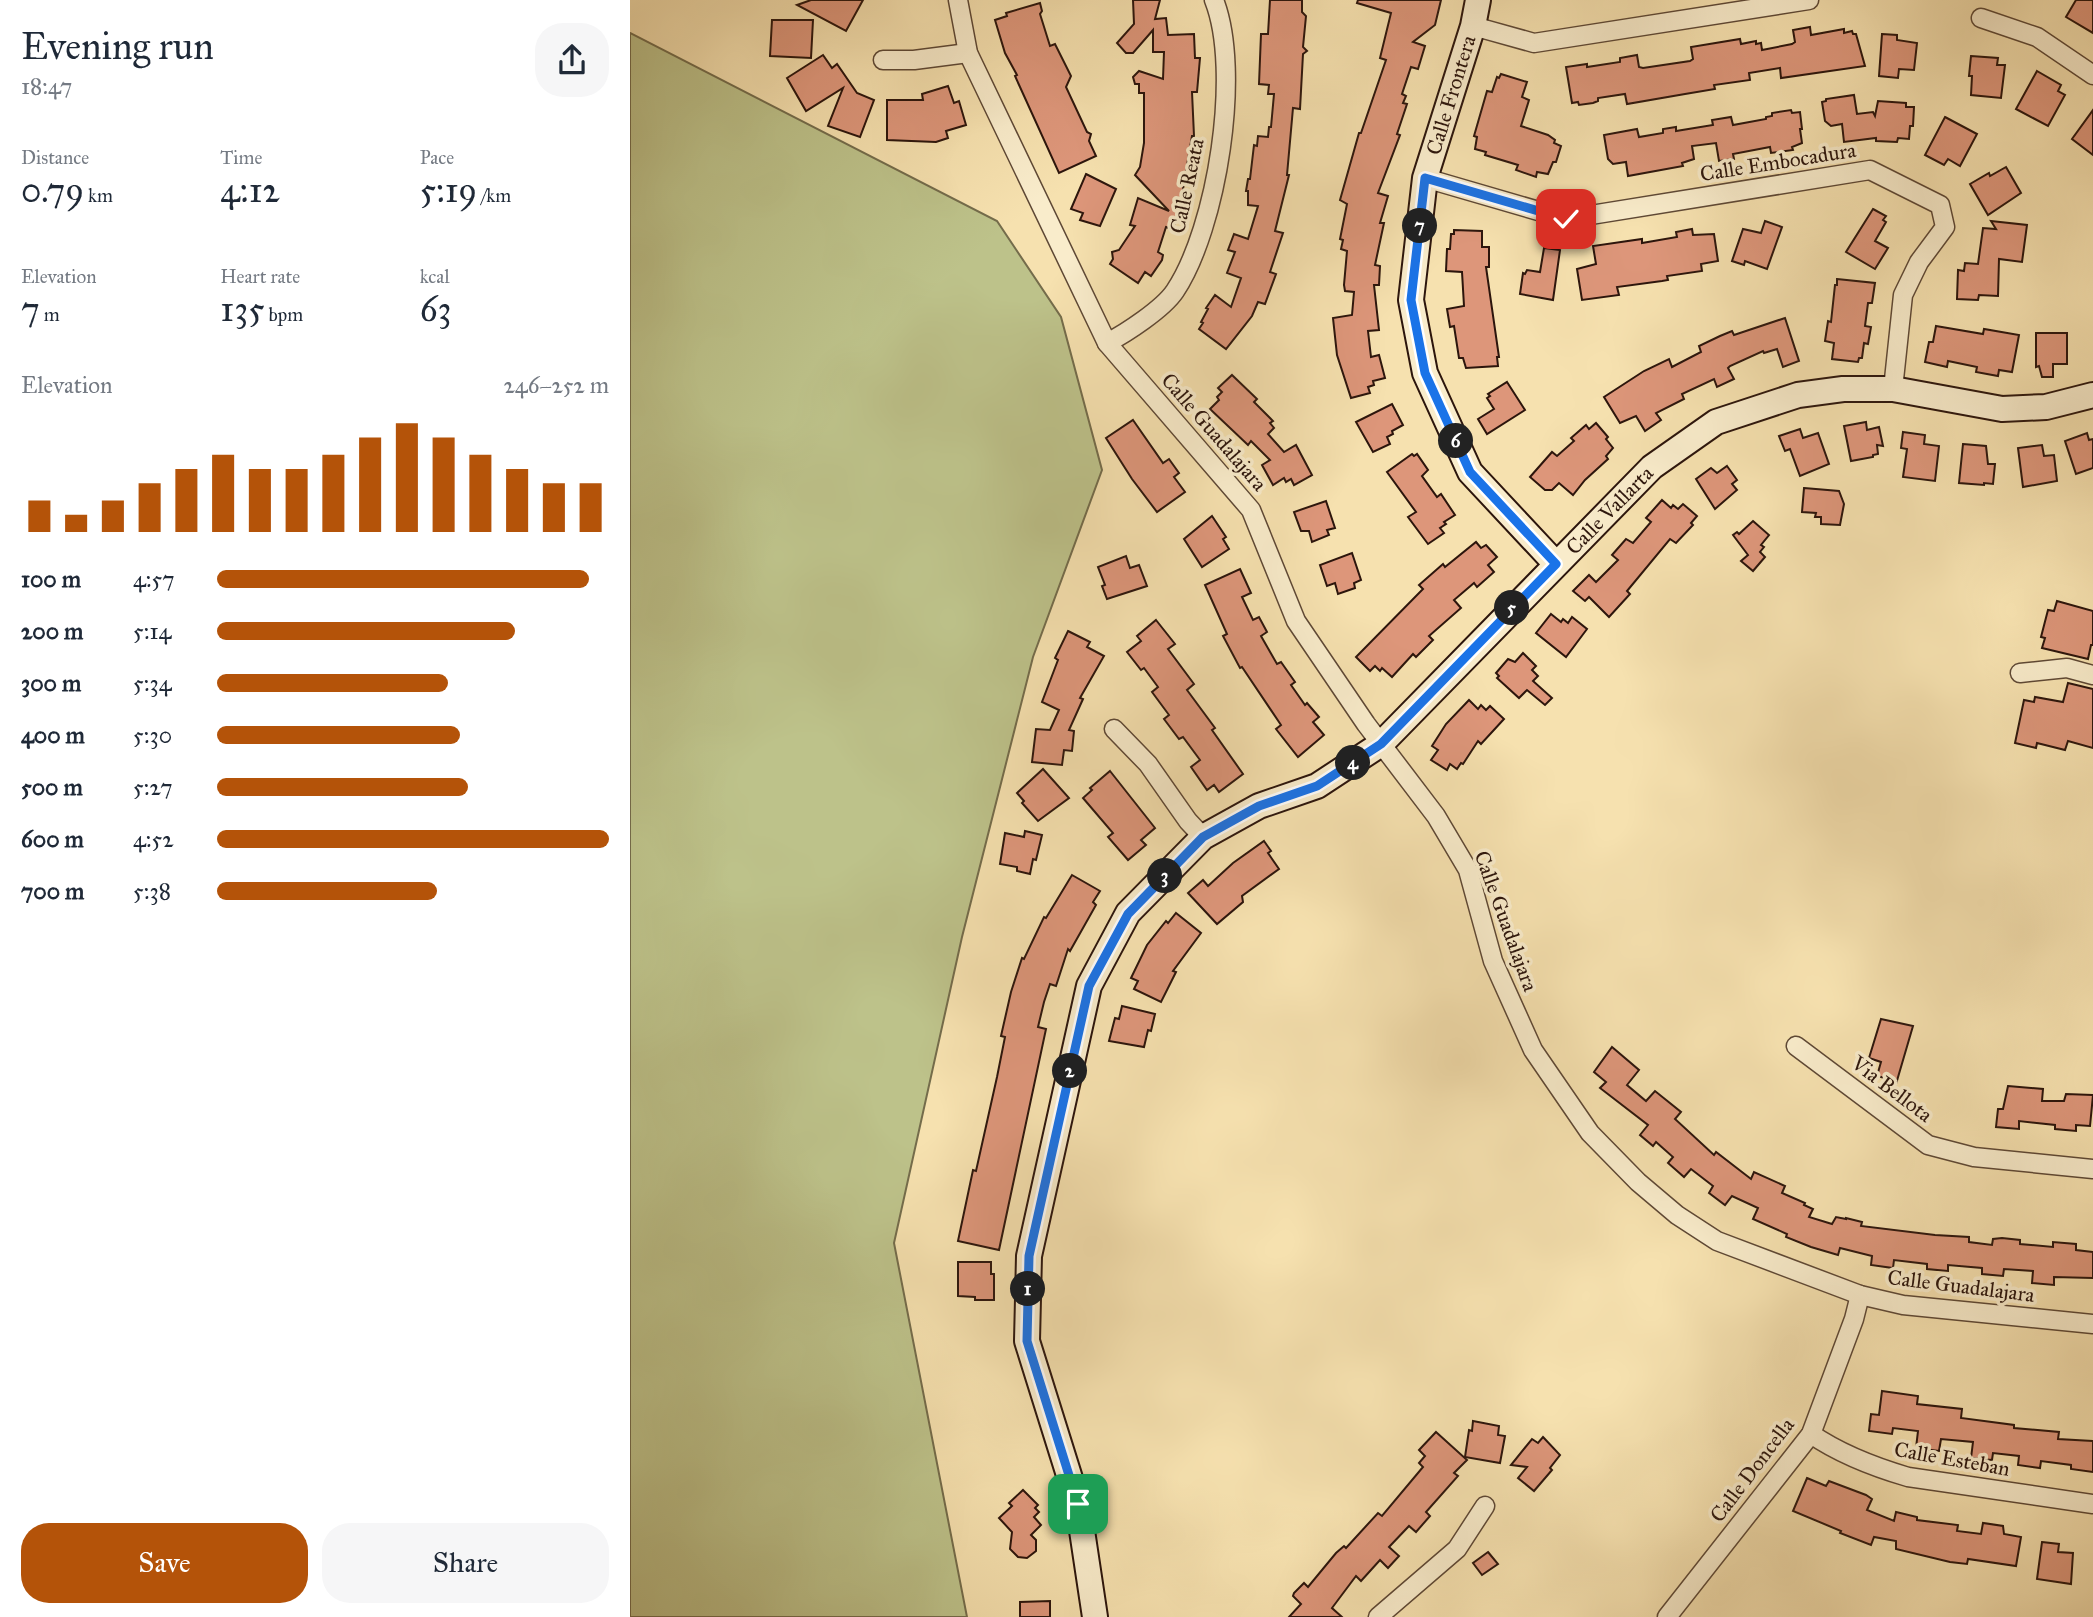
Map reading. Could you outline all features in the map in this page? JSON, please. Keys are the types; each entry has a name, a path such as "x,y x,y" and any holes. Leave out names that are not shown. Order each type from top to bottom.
{"street":[{"name":"Calle Guadalajara","path":"958,0 968,53 1107,343 1251,510 1296,621 1381,744 1436,816 1468,870 1493,961 1532,1050 1590,1133 1638,1182 1677,1215 1717,1241 1860,1295 1903,1305 2093,1324"},
{"name":"Calle Reata","path":"1107,343 1129,331 1174,294 1192,260 1205,223 1220,147 1226,86 1222,19 1214,0"},
{"name":"Calle Frontera","path":"1478,0 1473,26 1425,178 1411,300 1425,373 1470,472 1556,564"},
{"path":"1473,26 1534,43 1810,0"},
{"path":"1982,18 2037,37 2093,75"},
{"path":"883,60 914,60 968,53"},
{"name":"Calle Embocadura","path":"1425,178 1566,219 1870,170 1940,205 1945,227 1919,262 1903,295 1893,389"},
{"name":"Calle Vallarta","path":"1095,1617 1078,1504 1027,1341 1029,1256 1089,986 1128,914 1203,837 1259,806 1317,786 1381,744 1652,467 1716,422 1798,395 1843,389 1893,389 2002,409 2046,407 2093,395"},
{"path":"2020,673 2067,668 2093,675"},
{"path":"1114,729 1148,764 1188,821 1203,837"},
{"name":"Via Bellota","path":"1796,1045 1928,1145 1974,1157 2093,1169"},
{"name":"Calle Doncella","path":"1667,1617 1811,1434 1854,1319 1860,1295"},
{"name":"Calle Esteban","path":"1811,1434 1823,1443 1880,1469 1908,1477 2093,1504"},
{"path":"1378,1617 1457,1549 1485,1506"}],"green space":[{"path":"630,33 997,221 1061,317 1102,470 1033,657 962,937 894,1243 967,1617 630,1617"}],"building":[{"path":"811,0 863,0 846,31 797,5"},
{"path":"1133,0 1160,0 1155,19 1166,18 1168,35 1194,34 1195,58 1200,58 1197,92 1192,92 1194,136 1181,201 1173,229 1166,227 1158,252 1163,255 1162,260 1151,276 1145,272 1138,283 1110,264 1113,259 1112,252 1119,250 1135,226 1130,225 1138,198 1169,211 1135,175 1140,167 1144,143 1144,93 1139,93 1139,84 1135,84 1133,77 1139,71 1163,79 1164,52 1153,52 1153,30 1133,53 1126,53 1117,43 1134,24"},
{"path":"1270,0 1302,0 1302,12 1306,16 1303,47 1307,51 1303,54 1300,109 1293,108 1289,175 1275,231 1283,233 1270,272 1276,274 1265,304 1258,302 1252,316 1226,349 1199,329 1208,309 1206,308 1215,295 1231,307 1241,278 1227,273 1235,252 1228,250 1234,234 1248,239 1258,206 1248,205 1246,191 1254,145 1257,146 1258,136 1268,137 1271,127 1274,94 1268,94 1269,85 1259,84 1261,34 1268,34"},
{"path":"1358,0 1441,0 1435,25 1413,42 1425,46 1418,69 1411,67 1402,94 1406,96 1403,103 1407,104 1397,134 1400,135 1378,193 1388,196 1380,223 1384,223 1375,265 1380,266 1379,285 1374,285 1379,330 1368,331 1371,357 1379,355 1385,378 1373,381 1374,385 1368,387 1370,393 1351,398 1337,355 1333,318 1352,315 1354,292 1345,291 1344,285 1347,251 1341,249 1343,240 1340,239 1347,204 1340,200 1359,133 1386,60 1380,58 1391,13 1357,3"},
{"path":"2076,0 2093,0 2093,33 2066,17"},
{"path":"1040,3 1040,14 1050,46 1055,44 1071,76 1066,87 1087,132 1091,134 1089,141 1096,156 1059,173 1005,53 995,20 1007,16 1006,13"},
{"path":"772,20 813,20 811,58 770,56"},
{"path":"1810,27 1811,35 1844,29 1844,33 1852,31 1856,34 1865,66 1781,78 1780,68 1749,73 1750,80 1714,85 1715,89 1627,104 1625,94 1598,98 1598,101 1593,103 1572,103 1566,67 1620,62 1620,58 1637,55 1639,67 1643,68 1690,61 1693,59 1691,47 1740,39 1741,44 1756,41 1756,44 1761,43 1762,50 1792,44 1795,42 1793,30"},
{"path":"1882,34 1897,35 1897,40 1917,43 1914,70 1899,69 1898,78 1879,76"},
{"path":"823,55 832,68 837,64 857,93 874,100 860,137 828,126 843,88 806,111 787,78"},
{"path":"1971,56 1998,58 1997,65 2005,65 2001,98 1971,95"},
{"path":"2037,71 2061,85 2058,91 2065,95 2048,126 2016,109"},
{"path":"1501,74 1527,82 1522,97 1529,100 1521,126 1548,135 1555,140 1554,143 1561,146 1556,162 1553,162 1548,174 1537,172 1536,177 1516,170 1518,165 1485,155 1486,152 1475,149 1477,137 1474,136 1487,91 1492,92 1497,77"},
{"path":"948,86 954,103 959,101 966,125 946,131 948,138 936,142 887,140 887,100 923,100 922,94"},
{"path":"1854,95 1857,114 1873,112 1875,116 1878,101 1906,103 1906,107 1914,107 1909,139 1898,138 1897,142 1876,141 1876,138 1844,142 1842,124 1831,126 1825,121 1822,102"},
{"path":"1791,110 1792,113 1800,112 1802,129 1802,143 1792,147 1793,150 1771,153 1770,147 1733,154 1734,159 1719,161 1716,143 1692,146 1694,159 1682,163 1683,166 1628,176 1626,162 1613,164 1608,159 1604,135 1637,129 1639,137 1663,133 1663,129 1676,127 1676,131 1713,125 1712,120 1731,117 1733,125 1766,119 1772,116 1772,113"},
{"path":"2093,110 2093,155 2072,139"},
{"path":"1945,117 1977,134 1960,166 1948,159 1944,165 1925,155"},
{"path":"2006,167 2021,193 1988,215 1970,184"},
{"path":"1086,174 1116,189 1100,226 1080,220 1083,213 1071,209"},
{"path":"1873,209 1886,216 1883,220 1886,222 1875,241 1888,248 1875,269 1846,252"},
{"path":"1765,221 1782,227 1767,269 1745,261 1744,265 1732,261 1743,229 1761,233"},
{"path":"1991,221 2027,225 2022,262 1999,259 1998,296 1979,295 1978,300 1957,299 1958,270 1964,271 1965,263 1978,264 1983,228 1996,229"},
{"path":"1692,229 1693,235 1714,234 1718,261 1701,264 1702,271 1667,276 1668,280 1617,287 1619,295 1582,300 1577,269 1596,264 1593,246 1642,239 1642,243 1677,237 1676,232"},
{"path":"1454,230 1482,231 1482,247 1489,247 1489,267 1486,267 1498,366 1466,368 1463,358 1459,358 1454,326 1450,327 1447,309 1464,306 1462,272 1446,271 1447,249 1450,249 1451,234 1454,234"},
{"path":"1544,248 1560,250 1553,300 1520,294 1523,273 1527,270 1540,272"},
{"path":"1837,279 1875,283 1872,303 1868,303 1865,326 1871,327 1868,344 1864,343 1862,358 1859,358 1858,362 1832,359 1834,343 1825,341 1828,321 1831,322"},
{"path":"1785,318 1799,361 1783,367 1777,349 1764,353 1763,351 1730,366 1728,368 1734,379 1717,387 1714,379 1682,394 1684,399 1656,413 1661,420 1645,431 1636,416 1620,423 1604,397 1644,371 1669,359 1672,367 1701,352 1699,346 1720,336 1732,331 1734,335"},
{"path":"1936,326 1983,334 1984,329 2019,335 2012,372 1999,370 1998,376 1976,372 1977,367 1948,361 1947,367 1925,362"},
{"path":"2036,333 2067,333 2067,364 2053,364 2053,377 2042,377 2039,366 2036,367"},
{"path":"1232,375 1257,399 1254,402 1273,421 1270,423 1274,428 1268,434 1284,452 1296,445 1312,475 1294,485 1291,479 1286,482 1284,478 1273,485 1262,465 1270,460 1251,441 1248,445 1210,409 1219,400 1217,397 1222,392 1218,388"},
{"path":"1507,382 1525,410 1487,434 1478,419 1494,409 1487,398 1490,396 1488,394"},
{"path":"1392,404 1403,425 1387,437 1390,444 1373,452 1356,422"},
{"path":"1133,420 1163,463 1169,459 1179,473 1174,477 1185,492 1157,512 1106,438"},
{"path":"1866,422 1867,430 1879,427 1883,446 1877,445 1878,454 1873,457 1851,461 1844,426"},
{"path":"1596,423 1613,448 1606,456 1608,459 1573,495 1559,483 1552,490 1545,490 1530,477 1552,452 1557,456 1574,441 1571,438 1586,425 1589,429"},
{"path":"1800,429 1803,438 1818,433 1829,464 1800,476 1790,449 1785,451 1779,436"},
{"path":"1903,432 1925,435 1924,444 1939,446 1935,481 1903,477 1907,449 1901,448"},
{"path":"2087,433 2089,440 2093,439 2093,468 2076,474 2065,441"},
{"path":"1963,444 1986,446 1988,464 1995,464 1993,484 1959,483"},
{"path":"2042,445 2044,456 2054,455 2057,481 2023,487 2018,448"},
{"path":"1412,454 1417,454 1428,470 1422,476 1437,497 1441,494 1455,515 1440,528 1444,533 1428,544 1408,517 1416,512 1387,472"},
{"path":"1727,466 1737,480 1732,484 1737,490 1715,509 1696,479 1711,468 1717,473"},
{"path":"1804,488 1839,491 1844,504 1840,525 1821,524 1821,517 1815,517 1816,513 1802,512"},
{"path":"1662,500 1671,508 1673,505 1678,509 1683,504 1697,516 1691,523 1693,525 1676,543 1670,539 1627,591 1630,594 1609,617 1589,597 1585,601 1573,591 1589,575 1596,582 1618,560 1612,555 1626,539 1633,543 1651,522 1646,518"},
{"path":"1326,501 1335,528 1327,530 1329,535 1312,542 1309,531 1301,531 1294,512"},
{"path":"1212,516 1226,537 1223,539 1229,549 1202,567 1184,539"},
{"path":"1753,521 1769,535 1761,545 1764,547 1760,552 1765,557 1753,571 1741,561 1748,555 1733,535 1737,532 1739,534"},
{"path":"1476,542 1481,548 1486,545 1497,557 1488,565 1494,572 1477,587 1474,583 1454,600 1461,608 1429,636 1433,640 1416,657 1413,654 1392,677 1382,668 1380,671 1375,666 1370,671 1356,657 1423,589 1419,585 1443,564 1445,567"},
{"path":"1352,553 1361,580 1354,583 1355,588 1338,594 1335,583 1327,586 1320,565"},
{"path":"1126,556 1130,568 1139,565 1147,586 1107,599 1098,567"},
{"path":"1240,569 1251,593 1242,597 1253,620 1259,617 1267,632 1261,636 1277,664 1281,662 1295,682 1291,685 1305,705 1307,703 1319,717 1313,722 1324,735 1298,757 1276,729 1281,725 1242,667 1240,668 1223,636 1227,634 1205,585"},
{"path":"2057,601 2093,611 2093,645 2088,659 2042,648 2045,638 2041,637 2048,610 2054,611"},
{"path":"1551,614 1561,622 1563,619 1568,623 1572,617 1587,629 1566,657 1536,633"},
{"path":"1156,620 1175,644 1168,649 1194,684 1187,690 1215,728 1212,730 1243,774 1219,792 1214,785 1207,790 1191,767 1200,760 1183,737 1179,739 1164,719 1169,715 1152,692 1158,687 1144,668 1141,670 1127,652 1141,641 1137,636"},
{"path":"1068,631 1090,642 1087,647 1104,656 1080,698 1083,699 1069,730 1074,731 1072,751 1064,750 1062,765 1032,762 1036,729 1050,730 1059,710 1042,702 1058,660 1055,658"},
{"path":"1523,653 1536,666 1532,670 1538,676 1533,681 1552,698 1545,705 1527,690 1519,698 1497,678 1499,676 1496,673 1508,659 1515,662"},
{"path":"2068,683 2093,689 2093,748 2068,741 2065,750 2037,743 2036,748 2015,743 2024,700 2034,702 2035,697 2063,702"},
{"path":"1469,700 1478,709 1481,705 1486,710 1490,706 1504,719 1481,744 1478,741 1463,764 1457,769 1450,764 1447,770 1431,760 1438,750 1432,746 1446,724"},
{"path":"1043,769 1069,798 1038,821 1017,793"},
{"path":"1110,771 1155,828 1141,840 1146,845 1128,860 1108,837 1113,833 1083,798 1092,790 1090,788"},
{"path":"1025,831 1042,835 1030,874 1017,871 1017,867 1000,864 1005,833 1024,837"},
{"path":"1264,841 1271,851 1268,853 1279,869 1242,896 1243,902 1217,924 1188,893 1203,880 1208,886 1233,863"},
{"path":"1072,875 1100,891 1093,902 1096,905 1070,951 1068,949 1056,986 1050,984 1044,1002 1038,1027 1046,1029 999,1250 958,1241 997,1077 1005,1037 1001,1036 1011,992 1022,958 1024,959 1044,917 1046,918"},
{"path":"1176,913 1201,933 1173,971 1176,972 1161,1002 1134,989 1138,981 1131,978 1147,945"},
{"path":"1122,1006 1155,1014 1144,1047 1109,1041 1115,1018 1119,1019"},
{"path":"1881,1019 1913,1026 1896,1084 1877,1076 1881,1062 1869,1058"},
{"path":"1612,1047 1639,1070 1627,1085 1646,1101 1655,1091 1681,1112 1675,1119 1714,1155 1716,1152 1751,1179 1754,1172 1785,1186 1782,1193 1813,1209 1809,1217 1832,1224 1836,1217 1846,1218 1862,1222 1861,1226 1969,1237 1969,1242 1992,1245 1993,1239 2002,1238 2020,1240 2020,1244 2053,1247 2053,1242 2076,1244 2076,1250 2093,1252 2093,1278 2054,1277 2054,1285 2032,1283 2033,1271 2004,1269 2003,1276 1982,1274 1982,1268 1948,1265 1948,1271 1927,1269 1927,1264 1894,1260 1893,1268 1871,1265 1872,1256 1840,1248 1838,1255 1786,1237 1787,1234 1753,1219 1758,1208 1732,1196 1725,1205 1709,1193 1713,1186 1691,1169 1684,1177 1668,1163 1673,1157 1656,1142 1653,1146 1640,1135 1648,1125 1600,1088 1606,1082 1594,1072"},
{"path":"2008,1086 2043,1089 2042,1101 2064,1101 2066,1094 2093,1095 2090,1126 2076,1125 2076,1131 2055,1129 2055,1125 2019,1121 2019,1129 1996,1127 1998,1109 2003,1109"},
{"path":"958,1262 991,1262 994,1300 958,1296"},
{"path":"1882,1391 1918,1396 1917,1404 1962,1409 1961,1418 2014,1425 2014,1428 2059,1432 2058,1439 2093,1441 2093,1472 2071,1469 2071,1465 2041,1461 2040,1468 2018,1465 2019,1456 1993,1453 1992,1460 1971,1458 1973,1442 1941,1439 1939,1451 1916,1448 1918,1431 1893,1428 1892,1434 1869,1431 1871,1414 1879,1415"},
{"path":"1473,1421 1499,1426 1498,1435 1505,1436 1500,1463 1465,1457"},
{"path":"1436,1432 1467,1460 1454,1473 1458,1476 1426,1512 1430,1516 1416,1532 1409,1526 1389,1547 1399,1556 1388,1568 1380,1560 1361,1581 1356,1576 1332,1608 1342,1617 1289,1617 1301,1604 1293,1596 1294,1593 1304,1583 1308,1587 1336,1553 1344,1546 1346,1548 1378,1513 1382,1516 1423,1467 1419,1463 1425,1456 1419,1450"},
{"path":"1543,1437 1560,1455 1550,1468 1552,1470 1534,1491 1518,1478 1527,1467 1511,1465 1532,1439 1538,1443"},
{"path":"1807,1478 1826,1486 1829,1481 1866,1495 1872,1499 1867,1510 1894,1521 1896,1512 1917,1517 1917,1520 1958,1525 1957,1531 1981,1534 1983,1523 2003,1526 2004,1534 2021,1537 2016,1566 1968,1559 1967,1564 1950,1562 1896,1549 1896,1541 1874,1537 1871,1545 1840,1533 1841,1531 1793,1511"},
{"path":"1023,1490 1038,1505 1035,1508 1039,1512 1034,1517 1041,1525 1031,1535 1036,1540 1036,1551 1027,1558 1018,1557 1010,1549 1012,1532 999,1518 1012,1506 1009,1503"},
{"path":"2042,1542 2059,1544 2058,1552 2073,1553 2071,1584 2037,1579"},
{"path":"1488,1552 1498,1564 1482,1575 1473,1563"},
{"path":"1050,1601 1050,1617 1020,1617 1020,1602"}],"route":[{"path":"1078,1504 1027,1341 1029,1256 1089,986 1128,914 1203,837 1259,806 1317,786 1381,744 1556,564 1470,472 1425,373 1411,300 1425,178 1566,219"}]}
